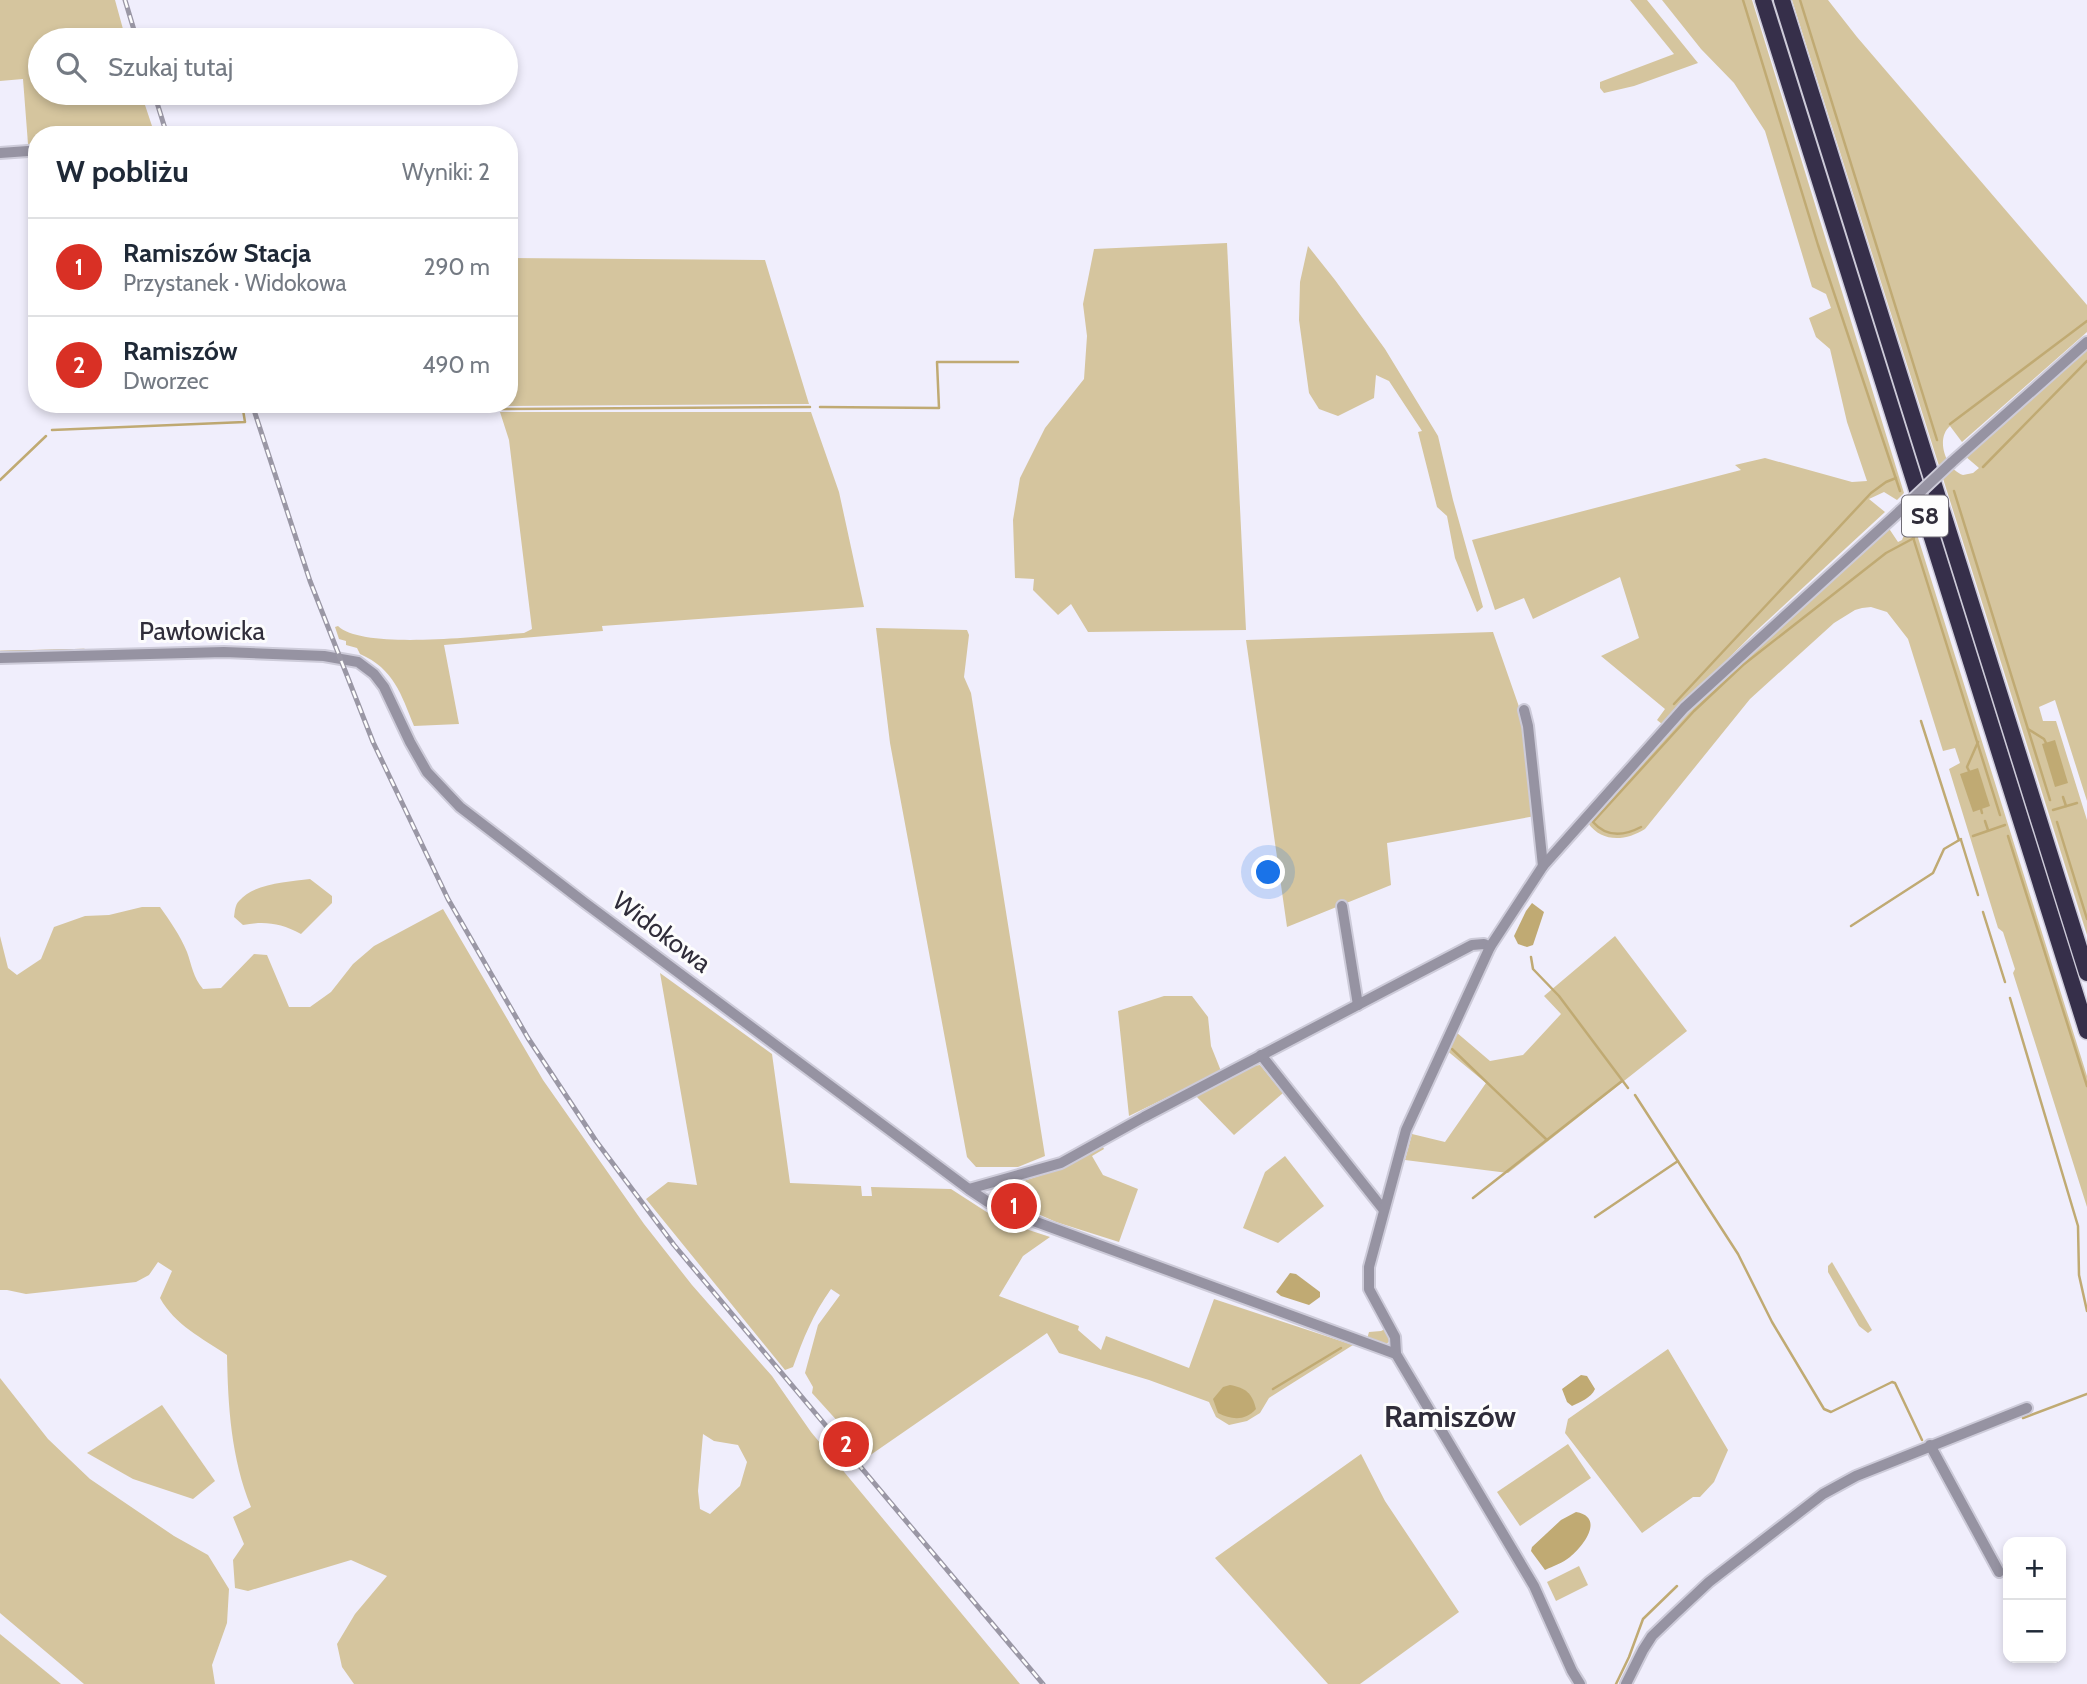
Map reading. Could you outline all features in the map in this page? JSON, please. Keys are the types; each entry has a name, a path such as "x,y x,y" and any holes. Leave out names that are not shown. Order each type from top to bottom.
{"highway":[{"name":"S8","path":"1763,0 2087,1031"},
{"name":"S8","path":"1782,0 2087,973"}],"street":[{"path":"0,153 28,151"},
{"path":"1580,1684 1529,1577 1396,1354 1395,1337 1369,1289 1369,1267 1406,1130 1490,947 1543,866 1684,708 2087,342"},
{"name":"Pawłowicka","path":"0,658 224,652 324,656 353,660 364,665 379,680 388,695"},
{"name":"Widokowa","path":"388,695 420,762 433,780 460,807 988,1202 1396,1354"},
{"path":"1524,710 1543,866"},
{"path":"1342,906 1358,1005"},
{"path":"969,1189 1061,1163 1472,945 1484,944 1490,947"},
{"path":"1261,1055 1383,1209"},
{"path":"1626,1684 1652,1636 1709,1582 1832,1489 1930,1445 2028,1408"},
{"path":"1930,1445 2000,1572"}],"shaded area":[{"path":"0,0 115,0 123,28 28,28 28,105 145,105 152,126 28,126 28,144 23,79 0,81"},
{"path":"1630,0 1647,0 1698,63 1634,86 1604,93 1600,82 1674,54"},
{"path":"1662,0 1752,0 1904,493 1897,500 1884,492 1869,499 1885,512 1755,632 1662,724 1657,720 1665,709 1601,656 1639,638 1620,577 1533,619 1524,598 1495,610 1472,540 1741,470 1735,465 1765,458 1852,482 1867,481 1847,422 1830,349 1816,337 1809,318 1831,308 1826,294 1812,287 1765,131 1734,83 1701,49"},
{"path":"1792,0 1828,0 2087,305 2087,332 1962,442 1950,426 1943,438 1943,446 1947,460 1957,472 1963,475 1973,473 1979,468 1965,456 2087,348 2087,801 2055,700 2039,707 2043,721 2056,721 2087,820 2087,935"},
{"path":"1227,243 1246,630 1088,632 1071,604 1058,615 1033,590 1034,579 1015,578 1013,520 1020,478 1045,428 1084,379 1087,336 1083,304 1094,249"},
{"path":"1308,246 1385,349 1438,436 1483,607 1477,612 1455,558 1447,516 1437,507 1418,432 1422,431 1389,381 1376,375 1374,398 1338,416 1319,409 1309,393 1299,320 1300,282"},
{"path":"518,258 765,260 809,404 518,406"},
{"path":"811,412 839,492 864,607 602,626 603,631 444,645 459,724 414,726 389,675 372,660 360,654 357,648 346,645 346,641 339,639 335,627 352,634 398,640 524,633 532,629 509,440 500,413"},
{"path":"1909,509 2087,1076 2087,1207 2013,973 2015,969 2003,932 1998,928 1949,769 1960,763 1955,748 1943,751 1908,639 1887,612 1871,607 1862,608 1834,623 1750,699 1645,829 1630,836 1615,838 1600,834 1588,823 1673,726 1736,664 1888,527 1898,542 1902,540 1907,528 1903,515"},
{"path":"876,628 967,630 969,635 964,677 971,693 1045,1156 1018,1167 976,1167 967,1157 890,743"},
{"path":"1493,632 1525,724 1535,816 1387,843 1391,885 1287,927 1246,640"},
{"path":"2055,740 2068,783 2055,787 2042,744"},
{"path":"1978,768 1990,806 1973,812 1960,774"},
{"path":"310,879 332,896 332,903 301,934 272,924 243,925 234,917 238,903 253,890 272,884"},
{"path":"1532,903 1544,912 1533,945 1527,947 1518,944 1514,936"},
{"path":"142,907 160,907 181,940 203,989 221,988 254,954 267,955 289,1007 310,1007 331,992 353,964 374,946 443,909 543,1080 644,1224 692,1285 772,1376 811,1432 1020,1684 354,1684 342,1667 337,1644 355,1614 387,1576 351,1560 248,1591 235,1588 233,1560 244,1544 233,1517 251,1507 235,1451 227,1355 190,1330 166,1308 160,1298 172,1271 158,1262 149,1275 136,1282 26,1294 0,1290 0,936 8,968 17,975 41,959 54,927 85,916 109,915","holes":["703,1434 714,1441 738,1445 747,1462 740,1486 710,1514 700,1509 698,1491"]},
{"path":"1615,936 1687,1031 1508,1173 1405,1160 1412,1134 1445,1142 1486,1083 1445,1049 1456,1032 1490,1061 1523,1055 1561,1014 1544,996"},
{"path":"660,973 772,1054 790,1183 861,1186 862,1196 872,1196 871,1187 951,1189 999,1220 1050,1237 1023,1256 999,1296 1079,1326 1078,1330 1101,1350 1106,1336 1189,1368 1214,1299 1353,1345 1269,1398 1260,1413 1247,1421 1229,1425 1216,1417 1209,1402 1149,1380 1059,1353 1047,1333 869,1456 812,1393 813,1387 805,1373 818,1325 840,1295 831,1289 809,1327 793,1367 785,1370 646,1199 668,1182 697,1185"},
{"path":"1164,996 1192,996 1208,1017 1211,1046 1221,1071 1129,1116 1118,1011"},
{"path":"1260,1065 1283,1093 1234,1135 1195,1095 1252,1066"},
{"path":"1101,1143 1104,1149 1092,1156 1103,1175 1138,1189 1119,1242 1056,1222 995,1195 996,1190 1045,1174"},
{"path":"1285,1156 1324,1206 1278,1243 1243,1228 1265,1172"},
{"path":"1832,1262 1872,1330 1868,1333 1859,1326 1828,1272 1828,1266"},
{"path":"1290,1273 1296,1274 1320,1292 1320,1297 1309,1305 1276,1292"},
{"path":"1387,1328 1390,1340 1386,1345 1367,1339 1369,1332"},
{"path":"1668,1349 1728,1450 1714,1482 1700,1497 1693,1497 1642,1533 1565,1433 1568,1419"},
{"path":"1581,1375 1587,1376 1595,1389 1588,1397 1572,1406 1567,1402 1562,1389"},
{"path":"0,1378 48,1439 90,1479 174,1536 208,1555 229,1589 227,1623 212,1665 215,1684 84,1684 0,1613"},
{"path":"1230,1385 1250,1395 1256,1409 1252,1413 1238,1418 1218,1413 1213,1399 1223,1387"},
{"path":"162,1405 215,1481 193,1499 133,1479 87,1453"},
{"path":"1568,1444 1591,1478 1520,1526 1497,1492"},
{"path":"1361,1454 1385,1501 1459,1612 1360,1684 1328,1684 1215,1558"},
{"path":"1576,1512 1585,1515 1589,1520 1591,1526 1586,1539 1567,1559 1545,1570 1531,1551 1532,1547 1561,1520"},
{"path":"1579,1566 1588,1585 1556,1601 1547,1582"},
{"path":"0,1634 61,1684 0,1684"}],"waterway":[{"path":"1743,0 1818,245 1900,491"},
{"path":"1800,0 1937,440"},
{"path":"1950,424 2087,321"},
{"path":"1983,467 2087,361"},
{"path":"820,407 939,408 937,362 1018,362"},
{"path":"518,409 810,407"},
{"path":"52,430 245,422 244,413"},
{"path":"0,480 46,436"},
{"path":"1674,704 1871,493 1896,478"},
{"path":"1954,491 2050,800"},
{"path":"1912,534 2000,815"},
{"path":"1641,827 1616,834 1604,831 1593,822 1694,711 1743,665 1886,553 1914,538"},
{"path":"0,652 84,650"},
{"path":"1921,721 1959,840"},
{"path":"2028,729 2046,743"},
{"path":"1969,771 1967,767 1978,742"},
{"path":"2063,797 2066,806"},
{"path":"2053,810 2077,803"},
{"path":"1981,809 1982,813"},
{"path":"1985,821 1988,830"},
{"path":"2057,822 2087,919"},
{"path":"1973,836 2005,825"},
{"path":"2008,836 2087,1086"},
{"path":"1851,926 1933,873 1944,849 1961,839"},
{"path":"1961,840 1978,895"},
{"path":"1983,912 2005,982"},
{"path":"1531,957 1533,969 1559,996 1628,1088"},
{"path":"2010,998 2078,1226 2079,1275 2087,1311"},
{"path":"1452,1049 1547,1140"},
{"path":"1473,1198 1622,1081"},
{"path":"1635,1095 1738,1254 1772,1322 1824,1409 1831,1412 1892,1382 1895,1383 1922,1440"},
{"path":"1595,1217 1678,1161"},
{"path":"1273,1389 1341,1348"},
{"path":"2023,1418 2087,1394"},
{"path":"1616,1684 1643,1619 1677,1586"}],"railway":[{"path":"125,0 133,28"},
{"path":"158,105 164,126"},
{"path":"255,413 310,581 373,742 448,899 528,1038 596,1141 674,1245 1043,1684"}],"place":[{"name":"Ramiszów Stacja","path":"1014,1206"},
{"name":"Ramiszów","path":"846,1444"}],"district":[{"name":"Ramiszów","path":"1450,1417"}]}
